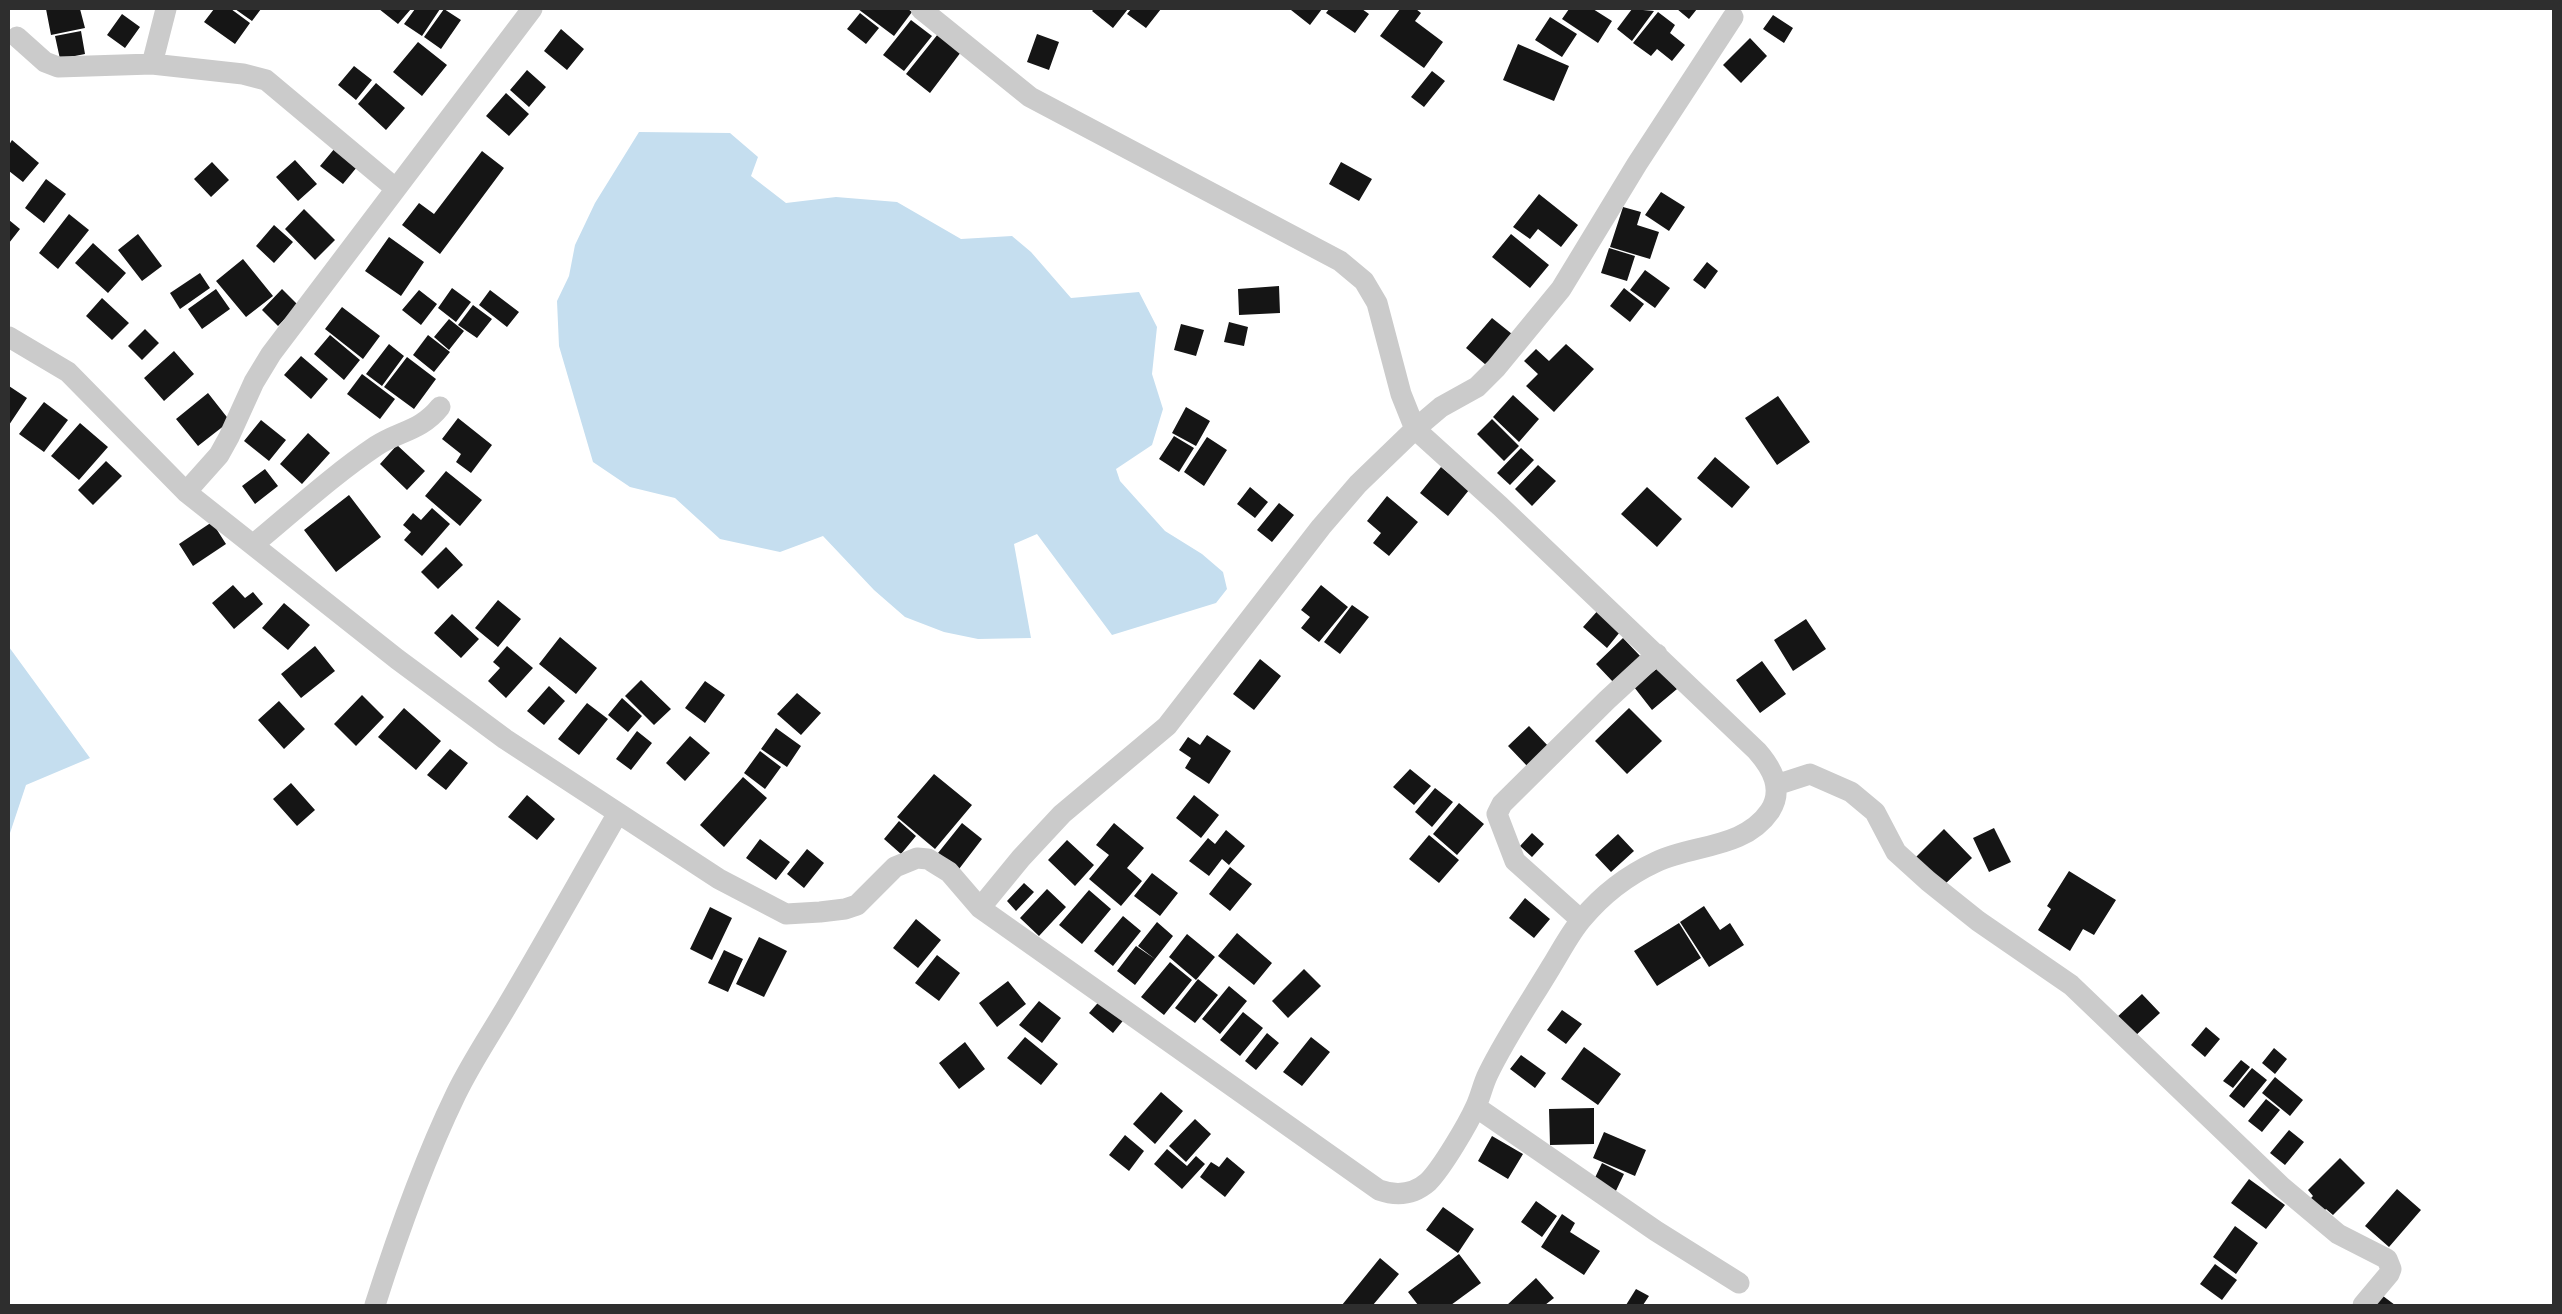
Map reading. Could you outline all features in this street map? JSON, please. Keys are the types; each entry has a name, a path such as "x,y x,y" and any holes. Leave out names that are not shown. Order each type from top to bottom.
{"street":[{"path":"152,64 166,9"},
{"path":"186,492 219,455 229,438 254,382 272,354 395,188 532,9"},
{"path":"9,337 68,372 186,492 412,671 505,739 719,879 786,914 845,909 858,905 895,867 917,858 928,859 949,872 980,908 1379,1190 1393,1195 1403,1194 1427,1183 1436,1172 1476,1107 1488,1074 1581,920 1608,893 1641,870 1658,861 1730,841 1752,831 1765,818 1776,802 1776,785 1771,768 1757,750 1657,654 1415,429 1401,394 1377,303 1364,281 1340,261 1030,97 921,9"},
{"path":"980,908 1021,858 1062,814 1167,726 1321,527 1358,484 1415,429 1441,407 1467,394 1485,380 1561,289 1637,164 1734,17"},
{"path":"12,37 45,62 58,67 152,64 242,74 266,80 395,188"},
{"path":"254,544 360,457 391,437 418,428 440,407"},
{"path":"1581,920 1515,861 1497,814 1502,804 1516,790 1607,700 1657,654"},
{"path":"1776,785 1810,774 1851,792 1874,812 1896,852 1928,881 1978,921 2071,985 2282,1187 2338,1234 2387,1259 2391,1269 2390,1274 2363,1305"},
{"path":"375,1305 408,1208 431,1148 457,1092 618,813"},
{"path":"1476,1107 1656,1231 1739,1283"}],"water":[{"path":"639,132 730,133 758,157 751,176 786,203 836,197 897,202 961,239 1012,236 1031,252 1071,298 1139,292 1157,327 1152,374 1163,409 1152,445 1116,469 1120,481 1165,531 1202,554 1223,572 1227,589 1216,603 1112,635 1037,534 1014,544 1031,638 978,639 944,632 905,617 874,590 823,536 780,552 720,539 675,498 630,487 593,462 559,346 557,301 569,276 575,245 595,203"},
{"path":"9,647 90,758 26,785 9,836"}],"building":[{"path":"46,9 80,9 85,28 51,35"},
{"path":"214,9 231,9 250,23 235,44 204,22"},
{"path":"235,9 261,9 252,21"},
{"path":"379,9 411,9 398,24"},
{"path":"415,9 440,9 422,36 404,24"},
{"path":"444,9 461,20 441,49 424,37"},
{"path":"858,9 908,9 912,12 894,36"},
{"path":"1094,9 1128,9 1113,28 1092,11"},
{"path":"1131,9 1161,9 1146,28 1127,14"},
{"path":"1292,9 1322,9 1310,25"},
{"path":"1329,9 1362,9 1369,14 1355,33 1326,13"},
{"path":"1400,9 1416,9 1421,13 1415,21 1443,42 1424,68 1380,36"},
{"path":"1569,9 1593,9 1612,21 1598,43 1562,19"},
{"path":"1632,9 1654,11 1632,41 1617,29"},
{"path":"1677,9 1697,9 1689,19"},
{"path":"1658,12 1675,25 1670,33 1685,45 1672,61 1657,49 1651,56 1633,43"},
{"path":"860,13 879,28 866,44 847,29"},
{"path":"122,14 140,27 125,48 107,35"},
{"path":"1773,15 1793,28 1784,43 1763,29"},
{"path":"1550,17 1577,34 1562,57 1535,40"},
{"path":"911,20 932,36 904,71 883,55"},
{"path":"561,29 584,49 567,70 544,51"},
{"path":"81,31 85,54 60,59 55,36"},
{"path":"938,34 961,52 930,93 906,74"},
{"path":"1037,34 1059,42 1049,70 1027,62"},
{"path":"1750,38 1767,56 1741,83 1723,65"},
{"path":"418,42 447,65 422,96 393,72"},
{"path":"1518,44 1569,66 1554,101 1503,80"},
{"path":"354,66 372,80 356,100 338,85"},
{"path":"527,70 546,87 529,107 510,90"},
{"path":"1432,71 1445,81 1424,107 1411,97"},
{"path":"376,83 405,108 386,130 358,104"},
{"path":"506,93 529,114 509,136 486,116"},
{"path":"12,140 39,163 23,182 9,171 9,145"},
{"path":"335,148 357,167 343,184 320,166"},
{"path":"482,151 504,168 440,254 402,225 419,203 434,214"},
{"path":"295,160 317,184 298,201 276,177"},
{"path":"212,162 229,180 211,197 194,179"},
{"path":"1341,162 1372,179 1359,201 1329,184"},
{"path":"46,179 66,194 44,223 25,208"},
{"path":"1661,192 1685,207 1669,231 1645,215"},
{"path":"1539,194 1578,225 1561,247 1538,229 1530,239 1513,227"},
{"path":"1623,207 1641,212 1637,225 1659,232 1650,259 1610,247"},
{"path":"304,209 335,240 315,260 285,229"},
{"path":"69,214 89,230 58,269 39,253"},
{"path":"9,220 20,229 9,243"},
{"path":"274,225 293,242 274,263 256,246"},
{"path":"138,234 162,266 142,281 118,250"},
{"path":"1511,234 1549,265 1530,288 1492,257"},
{"path":"389,237 424,262 401,296 365,271"},
{"path":"93,243 126,273 108,293 75,263"},
{"path":"1609,248 1635,256 1627,281 1601,273"},
{"path":"243,259 273,296 246,317 216,281"},
{"path":"1707,262 1718,271 1705,289 1693,280"},
{"path":"1645,270 1670,288 1655,308 1630,290"},
{"path":"200,273 210,288 180,309 170,293"},
{"path":"1279,286 1280,313 1239,315 1238,289"},
{"path":"452,288 471,302 456,322 438,308"},
{"path":"1624,288 1644,304 1630,322 1610,306"},
{"path":"216,289 230,309 202,329 188,309"},
{"path":"282,289 298,305 278,326 262,310"},
{"path":"419,290 437,304 421,325 402,310"},
{"path":"490,290 519,312 507,327 479,305"},
{"path":"102,298 129,323 112,340 86,316"},
{"path":"473,305 492,319 477,338 458,325"},
{"path":"342,307 380,336 363,359 325,329"},
{"path":"1492,318 1512,334 1486,365 1466,348"},
{"path":"449,319 464,331 449,350 434,337"},
{"path":"1229,322 1248,327 1244,346 1224,342"},
{"path":"1181,324 1204,330 1196,356 1174,350"},
{"path":"145,329 159,343 142,360 128,346"},
{"path":"330,335 360,360 344,380 314,354"},
{"path":"428,335 450,352 434,372 413,355"},
{"path":"389,344 404,356 382,386 366,374"},
{"path":"1566,344 1594,369 1554,412 1526,386 1538,374 1524,361 1536,349 1549,361"},
{"path":"174,351 194,374 164,401 144,378"},
{"path":"301,356 328,379 311,399 284,375"},
{"path":"407,357 436,379 414,409 384,387"},
{"path":"362,374 395,399 380,419 347,394"},
{"path":"9,386 27,398 9,425"},
{"path":"208,393 230,421 198,446 176,419"},
{"path":"1513,395 1539,419 1519,442 1493,417"},
{"path":"1778,396 1810,442 1777,465 1745,418"},
{"path":"44,402 68,420 44,452 19,434"},
{"path":"1186,407 1210,421 1196,446 1172,433"},
{"path":"458,418 492,445 471,473 456,462 461,454 442,439"},
{"path":"1492,419 1519,446 1504,461 1477,434"},
{"path":"261,420 286,440 269,461 244,441"},
{"path":"80,423 108,447 79,480 51,456"},
{"path":"308,433 330,453 302,484 280,464"},
{"path":"1174,436 1194,448 1179,472 1159,459"},
{"path":"1207,437 1227,450 1204,486 1184,472"},
{"path":"397,445 425,471 407,490 380,464"},
{"path":"1521,448 1534,460 1510,485 1497,473"},
{"path":"1715,457 1750,487 1732,508 1697,478"},
{"path":"106,461 122,476 93,505 78,490"},
{"path":"1538,465 1556,481 1532,506 1515,489"},
{"path":"1441,467 1469,490 1448,516 1420,493"},
{"path":"265,469 278,486 255,504 242,486"},
{"path":"446,471 482,500 460,526 425,496"},
{"path":"1250,487 1268,502 1255,518 1237,504"},
{"path":"1647,487 1682,519 1657,547 1621,514"},
{"path":"349,495 381,537 336,572 304,530"},
{"path":"1387,496 1418,522 1389,556 1373,543 1381,533 1367,521"},
{"path":"1279,503 1294,515 1272,542 1257,530"},
{"path":"432,508 450,524 422,556 404,540 411,532 403,525 413,513 421,520"},
{"path":"212,522 226,544 193,566 179,544"},
{"path":"446,547 463,565 438,589 421,572"},
{"path":"233,585 245,598 253,592 263,604 234,629 212,603"},
{"path":"1321,585 1348,607 1319,642 1301,628 1310,617 1301,610"},
{"path":"498,600 521,619 498,647 475,628"},
{"path":"284,603 310,625 288,650 262,628"},
{"path":"1352,605 1369,617 1340,654 1324,642"},
{"path":"1601,607 1624,627 1607,648 1583,627"},
{"path":"452,614 479,639 461,658 434,633"},
{"path":"1806,619 1826,649 1793,671 1774,640"},
{"path":"560,637 597,668 576,694 539,664"},
{"path":"1623,638 1642,658 1615,684 1596,664"},
{"path":"315,646 335,671 301,698 281,674"},
{"path":"507,646 533,668 506,698 488,681 500,668 493,662"},
{"path":"1260,659 1281,676 1254,710 1233,694"},
{"path":"1762,661 1786,694 1760,713 1736,680"},
{"path":"1659,667 1677,689 1652,710 1634,687"},
{"path":"641,680 671,709 654,725 625,696"},
{"path":"705,681 725,695 705,723 685,708"},
{"path":"549,686 565,701 544,725 527,711"},
{"path":"797,693 821,713 801,735 777,714"},
{"path":"362,695 384,717 356,746 334,724"},
{"path":"622,698 642,716 628,732 608,715"},
{"path":"279,701 305,729 284,749 258,720"},
{"path":"587,703 608,719 579,755 558,739"},
{"path":"404,708 441,741 416,770 378,737"},
{"path":"1629,708 1662,741 1627,774 1595,741"},
{"path":"1529,726 1550,748 1529,768 1508,746"},
{"path":"776,728 801,746 787,767 761,749"},
{"path":"637,731 652,743 631,770 616,759"},
{"path":"1207,735 1231,751 1209,784 1185,768 1191,758 1179,750 1188,737 1200,745"},
{"path":"690,736 710,753 685,781 666,763"},
{"path":"450,749 468,763 446,790 427,775"},
{"path":"760,751 781,767 765,789 744,773"},
{"path":"1410,769 1431,786 1414,805 1393,787"},
{"path":"934,774 972,805 935,849 897,817"},
{"path":"743,777 767,798 724,847 700,825"},
{"path":"291,783 315,810 297,826 273,799"},
{"path":"1435,788 1453,802 1432,827 1415,812"},
{"path":"527,795 555,819 537,840 508,817"},
{"path":"1194,795 1219,815 1201,838 1176,818"},
{"path":"1459,803 1484,824 1457,855 1433,834"},
{"path":"899,821 916,836 901,854 884,839"},
{"path":"962,823 982,839 959,869 938,853"},
{"path":"1114,823 1144,848 1127,868 1142,881 1121,906 1089,879 1109,855 1096,845"},
{"path":"1994,828 2011,862 1989,872 1973,838"},
{"path":"1944,829 1972,858 1941,888 1913,860"},
{"path":"1226,830 1245,846 1229,865 1222,859 1209,876 1189,861 1208,838 1215,844"},
{"path":"1532,833 1544,844 1532,857 1520,846"},
{"path":"1618,834 1634,851 1611,872 1595,855"},
{"path":"1429,835 1459,860 1439,883 1409,859"},
{"path":"760,839 790,862 776,880 746,858"},
{"path":"1067,840 1094,865 1075,886 1048,860"},
{"path":"807,849 824,863 804,888 787,874"},
{"path":"1230,867 1252,884 1230,911 1209,894"},
{"path":"2069,871 2116,900 2094,935 2083,929 2070,951 2038,930 2051,909 2047,906"},
{"path":"1152,873 1178,893 1160,916 1134,896"},
{"path":"1024,883 1034,892 1016,911 1007,901"},
{"path":"1047,889 1066,907 1039,936 1020,918"},
{"path":"1089,890 1111,909 1082,944 1059,925"},
{"path":"1525,898 1550,919 1534,938 1509,918"},
{"path":"1704,906 1720,930 1730,923 1744,945 1709,967 1680,922"},
{"path":"710,907 732,918 712,960 690,949"},
{"path":"1123,916 1141,931 1113,966 1094,951"},
{"path":"916,919 941,940 918,968 893,948"},
{"path":"1157,922 1173,936 1155,959 1138,946"},
{"path":"1679,923 1701,958 1657,986 1634,951"},
{"path":"1237,933 1272,963 1254,985 1218,956"},
{"path":"1187,934 1215,957 1196,980 1169,957"},
{"path":"759,937 787,951 764,997 736,984"},
{"path":"1136,946 1155,959 1135,985 1117,971"},
{"path":"724,950 743,959 728,992 708,983"},
{"path":"937,955 960,973 939,1001 915,983"},
{"path":"1170,962 1192,980 1164,1015 1141,997"},
{"path":"1304,969 1321,986 1288,1018 1272,1001"},
{"path":"1198,979 1218,995 1195,1023 1175,1008"},
{"path":"1008,981 1026,1004 997,1027 979,1003"},
{"path":"1229,986 1247,1001 1220,1034 1202,1019"},
{"path":"2142,994 2160,1013 2134,1037 2116,1018"},
{"path":"1103,997 1126,1017 1113,1033 1089,1013"},
{"path":"1039,1001 1061,1018 1042,1043 1019,1025"},
{"path":"1562,1010 1582,1024 1566,1044 1547,1030"},
{"path":"1243,1012 1263,1028 1240,1056 1220,1040"},
{"path":"2206,1027 2220,1039 2205,1057 2191,1045"},
{"path":"1267,1033 1279,1043 1256,1070 1245,1061"},
{"path":"1025,1037 1058,1064 1041,1085 1007,1058"},
{"path":"1311,1037 1330,1052 1302,1086 1283,1072"},
{"path":"965,1042 985,1069 959,1089 939,1063"},
{"path":"1584,1047 1621,1074 1598,1105 1561,1079"},
{"path":"2274,1048 2287,1059 2275,1074 2262,1063"},
{"path":"1521,1055 1546,1073 1535,1088 1510,1069"},
{"path":"2241,1060 2250,1067 2233,1088 2223,1081"},
{"path":"2252,1068 2267,1080 2244,1108 2229,1096"},
{"path":"2275,1077 2303,1100 2290,1116 2262,1093"},
{"path":"1161,1092 1183,1111 1155,1144 1133,1124"},
{"path":"2266,1099 2280,1110 2262,1132 2248,1121"},
{"path":"1594,1108 1594,1144 1550,1145 1549,1109"},
{"path":"1195,1119 1211,1134 1186,1162 1169,1146"},
{"path":"2289,1130 2304,1142 2285,1165 2270,1153"},
{"path":"1604,1132 1646,1150 1635,1176 1593,1158"},
{"path":"1125,1135 1144,1151 1129,1171 1109,1155"},
{"path":"1492,1136 1523,1154 1508,1179 1478,1161"},
{"path":"1167,1149 1187,1166 1196,1156 1205,1164 1182,1189 1154,1164"},
{"path":"1227,1157 1245,1172 1225,1197 1200,1177 1211,1162 1219,1167"},
{"path":"2340,1158 2365,1183 2333,1215 2326,1209 2320,1215 2307,1202 2313,1196 2308,1190"},
{"path":"1602,1163 1624,1174 1614,1195 1592,1184"},
{"path":"2249,1179 2285,1205 2266,1229 2231,1203"},
{"path":"2397,1189 2421,1210 2389,1247 2365,1226"},
{"path":"1536,1201 1557,1216 1542,1237 1521,1222"},
{"path":"1443,1207 1474,1229 1458,1253 1426,1230"},
{"path":"1562,1214 1575,1223 1570,1232 1600,1251 1584,1275 1541,1247"},
{"path":"2235,1226 2258,1243 2236,1274 2213,1257"},
{"path":"1459,1254 1481,1283 1451,1305 1418,1305 1408,1292"},
{"path":"1380,1258 1399,1274 1373,1305 1342,1305"},
{"path":"2215,1264 2237,1280 2222,1300 2200,1284"},
{"path":"1536,1278 1554,1298 1545,1305 1507,1305"},
{"path":"1636,1289 1649,1296 1643,1305 1626,1305"},
{"path":"2383,1296 2395,1305 2375,1305"}]}
